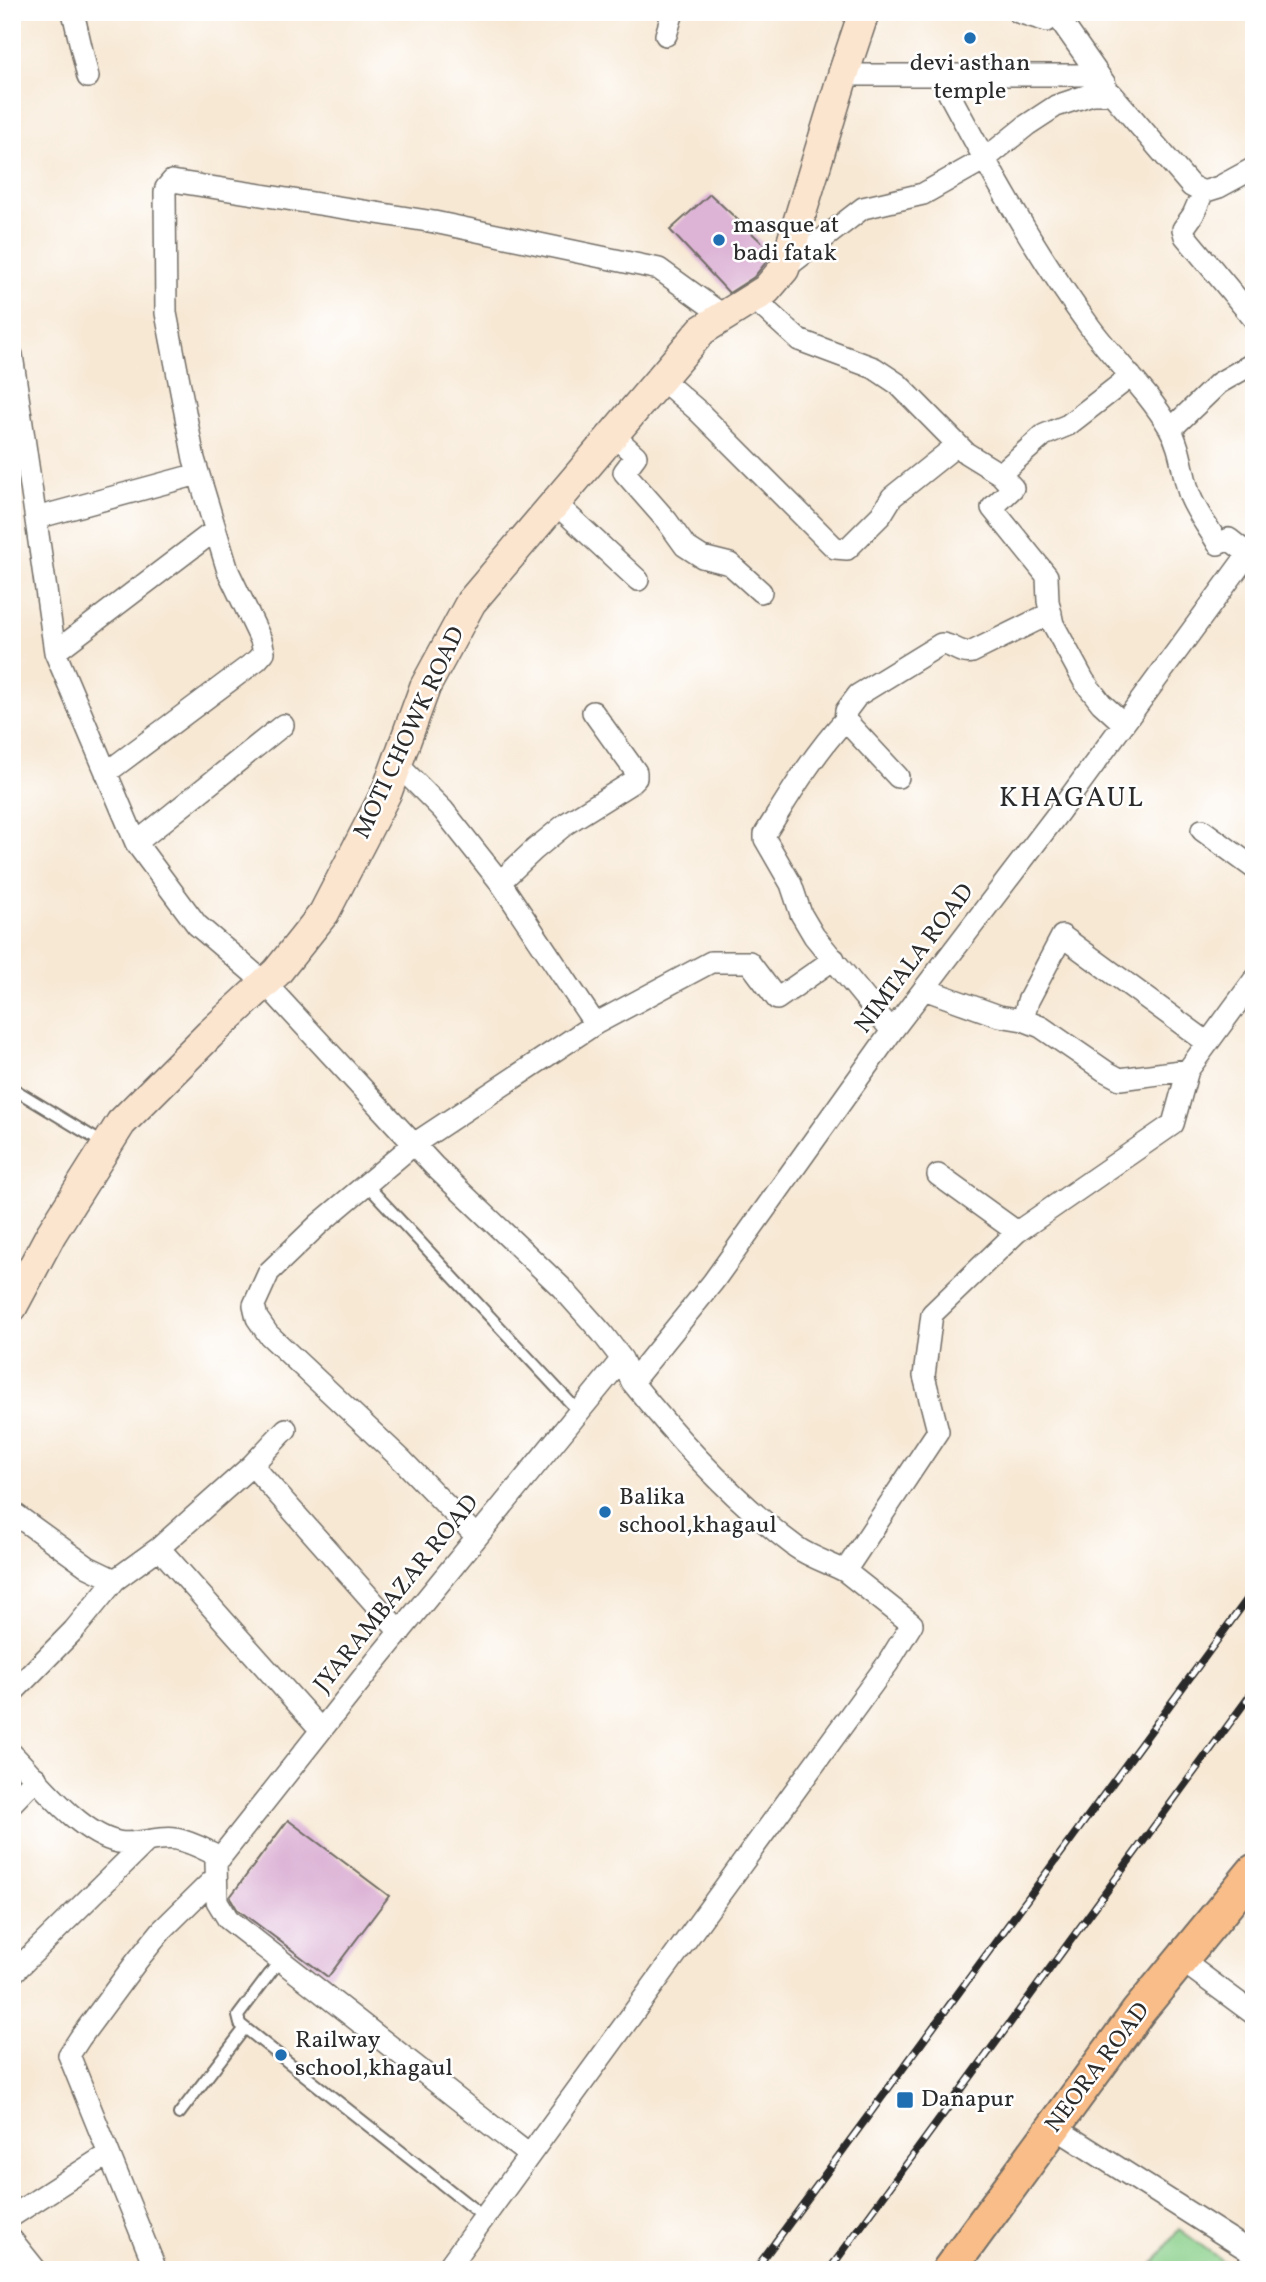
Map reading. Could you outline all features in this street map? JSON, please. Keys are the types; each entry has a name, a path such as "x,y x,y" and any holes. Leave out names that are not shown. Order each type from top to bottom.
{"main road":[{"name":"NEORA ROAD","path":"949,2270 1139,2012 1254,1871"}],"street":[{"path":"73,12 88,76"},
{"path":"666,35 673,12"},
{"name":"MOTI CHOWK ROAD","path":"12,1307 51,1234 121,1123 277,972 324,913 387,791 425,687 471,602 702,330 766,290 784,269 864,12"},
{"path":"1018,12 1055,22 1191,186 1203,192 1219,187 1254,167"},
{"path":"843,75 1098,75"},
{"path":"939,75 1048,267 1091,329 1149,396 1171,429 1189,495 1218,544 1228,539 1251,550"},
{"path":"784,269 863,208 923,194 985,159 1027,125 1056,106 1092,94 1112,94"},
{"path":"106,773 264,652 261,640 228,571 214,531 198,474 166,313 165,192 172,181 434,222 659,269 724,316"},
{"path":"1203,192 1184,229 1185,236 1254,318"},
{"path":"753,298 799,340 874,368 898,384 957,445 1000,474 1013,488 992,508 1047,576 1053,624 1084,681 1101,703 1124,723"},
{"path":"12,355 55,652 136,843 197,925 265,984 414,1144 562,1288 622,1359 632,1382 662,1420 733,1495 798,1548 845,1571 912,1624 880,1675 446,2270"},
{"path":"1171,429 1219,383 1254,363"},
{"path":"1000,474 1044,435 1068,425 1131,376"},
{"path":"660,377 697,410 835,548 841,550 847,549 881,515 892,497 957,445"},
{"path":"612,434 636,456 624,472 685,546 702,557 730,564 761,592"},
{"path":"36,518 198,474"},
{"path":"555,503 638,580"},
{"path":"55,652 214,531"},
{"name":"NIMTALA ROAD","path":"632,1382 713,1282 892,1031 1251,550"},
{"path":"892,1031 814,936 791,884 765,839 765,834 822,745 845,720 846,711 858,695 941,645 949,644 966,653 972,652 1051,613"},
{"path":"500,882 567,823 636,778 636,772 593,712"},
{"path":"845,720 898,777"},
{"path":"136,843 283,725"},
{"path":"397,764 443,810 500,882 595,1024"},
{"path":"1202,830 1254,868"},
{"path":"1023,1020 1028,1001 1062,936 1208,1043"},
{"path":"477,1537 403,1461 268,1334 257,1318 254,1305 269,1272 319,1224 414,1144 595,1024 711,962 748,962 778,999 834,960"},
{"path":"845,1571 938,1431 925,1376 932,1314 1017,1232 1173,1124 1188,1070 1254,980"},
{"path":"924,989 999,1016 1023,1020 1041,1027 1120,1079 1188,1070"},
{"path":"938,1175 1017,1232"},
{"name":"JYARAMBAZAR ROAD","path":"107,2154 69,2056 80,2038 145,1951 218,1866 321,1730 622,1359"},
{"path":"12,1693 74,1630 115,1580 159,1548 252,1465 286,1429"},
{"path":"252,1465 400,1632"},
{"path":"12,1513 88,1567 115,1580"},
{"path":"159,1548 321,1730"},
{"path":"12,1754 78,1820 99,1835 116,1842 176,1839 218,1866 217,1901 228,1919 528,2155"},
{"path":"12,1803 36,1778"},
{"path":"12,1974 146,1842"},
{"path":"1181,1959 1254,2014"},
{"path":"1054,2127 1254,2254"},
{"path":"12,2216 107,2154 156,2270"},
{"path":"12,2240 36,2270"}],"lane":[{"path":"12,1088 107,1146"},
{"path":"367,1185 579,1412"},
{"path":"280,1960 238,2016 240,2024 485,2218"},
{"path":"179,2114 245,2028"}],"green space":[{"path":"1179,2229 1235,2270 1149,2270"}],"building":[{"name":"masque at badi fatak","path":"710,194 770,250 768,260 754,277 729,293 670,230"},
{"path":"288,1820 389,1896 328,1977 237,1909 230,1897"}],"railway":[{"path":"755,2270 1254,1590"},
{"path":"829,2270 1254,1690"}],"place":[{"name":"devi asthan temple","path":"970,38"},
{"name":"masque at badi fatak","path":"719,240"},
{"name":"Balika school,khagaul","path":"605,1512"},
{"name":"Railway school,khagaul","path":"281,2055"},
{"name":"Danapur","path":"905,2100"}],"district":[{"name":"KHAGAUL","path":"1072,798"}]}
